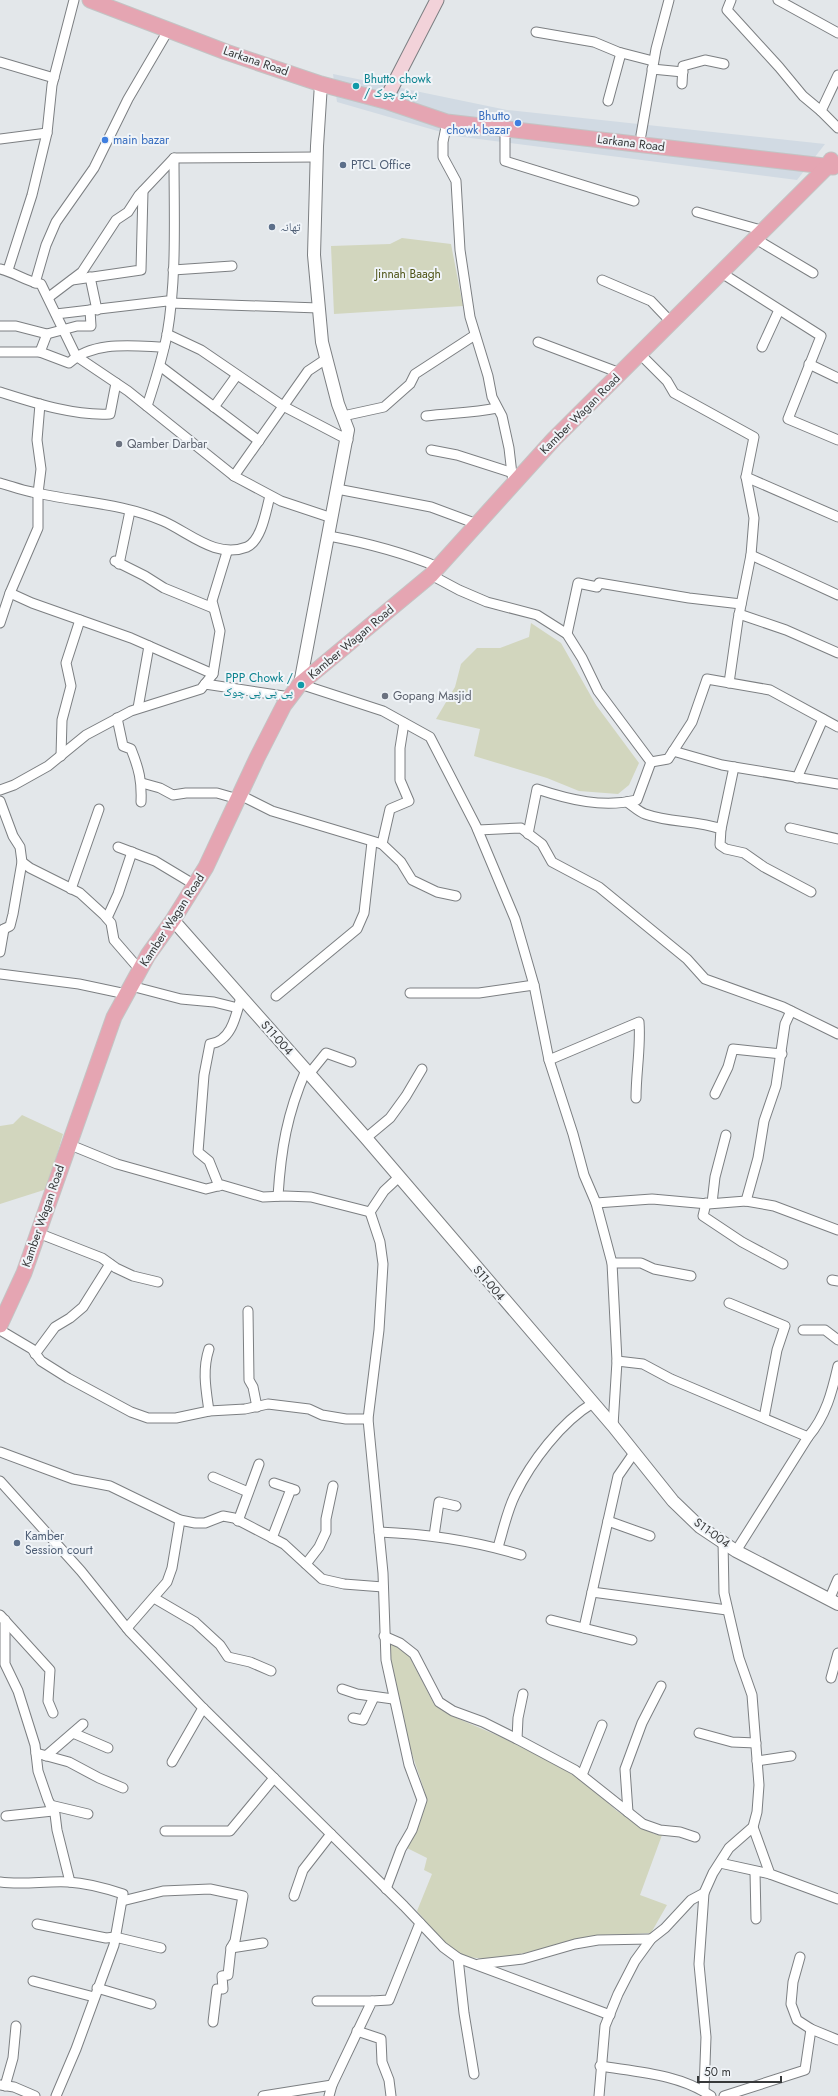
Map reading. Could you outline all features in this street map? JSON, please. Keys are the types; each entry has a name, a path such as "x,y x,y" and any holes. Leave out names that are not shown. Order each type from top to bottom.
{"main road":[{"name":"Larkana Road","path":"90,0 226,52 321,84 385,101 447,122 833,163"},
{"path":"385,101 437,0"},
{"name":"Larkana Road","path":"424,114 460,115 641,135 833,163"},
{"name":"Kamber Wagan Road","path":"0,1325 24,1273 68,1144 78,1124 114,1017 140,970 206,867 260,751 290,696 300,684 435,571 476,524 513,478 640,354 757,234 833,163"}],"street":[{"path":"74,0 54,78 47,133 32,195 4,270 41,284 76,356 147,406 234,476 281,501 332,518"},
{"path":"731,0 728,10 803,96 838,128"},
{"path":"778,0 838,33"},
{"path":"641,135 666,1"},
{"path":"35,283 46,245 56,222 94,168 128,99 169,29"},
{"path":"536,32 594,42 653,65 683,72"},
{"path":"608,101 621,53"},
{"path":"682,84 683,66 705,60 724,64"},
{"path":"0,62 54,78"},
{"path":"821,111 838,75"},
{"path":"321,84 316,158 314,255 318,308 322,342 338,404 348,430 348,440 337,489 300,684 383,711 430,737 478,830 515,919 534,985 549,1060 573,1134 584,1175 596,1203 612,1264 617,1361 613,1426"},
{"path":"447,122 443,142 443,157 456,181 460,250 475,335 488,376 492,397 503,423 513,478"},
{"path":"505,129 505,161 634,201"},
{"path":"0,139 47,133"},
{"path":"48,297 82,272 116,220 128,212 143,191 174,158 316,158"},
{"path":"147,406 160,366 167,334 173,270 174,158"},
{"path":"70,280 141,270 143,191"},
{"path":"697,212 757,234 813,273"},
{"path":"173,270 232,266"},
{"path":"720,272 820,336 788,419 838,440"},
{"path":"0,326 16,326 46,334 77,326 91,326 94,310 90,277"},
{"path":"602,280 652,301 671,322"},
{"path":"56,314 167,301 170,303 318,308"},
{"path":"762,347 779,310"},
{"path":"40,352 46,334"},
{"path":"167,334 201,350 283,406 348,440"},
{"path":"343,416 384,407 410,384 415,374 475,335"},
{"path":"538,342 620,373"},
{"path":"0,352 40,352 69,363 76,356 100,348 131,345 164,347"},
{"path":"640,354 667,381 674,393 754,437 746,477 754,518 751,555 739,614 729,683"},
{"path":"234,476 308,371 326,359"},
{"path":"809,364 838,378"},
{"path":"160,366 258,441"},
{"path":"214,407 237,375"},
{"path":"0,392 40,404 94,415 110,414 116,383"},
{"path":"0,624 10,593 21,572 38,528 38,493 41,469 37,440 40,404"},
{"path":"426,416 457,412 473,413 497,408"},
{"path":"431,450 457,455 513,478"},
{"path":"746,477 838,517"},
{"path":"0,482 38,493 112,506 130,511 162,521 203,544 227,552 248,546 258,536 270,496"},
{"path":"337,489 431,507 476,524"},
{"path":"130,511 117,563 145,576 164,588 213,608"},
{"path":"329,536 371,544 400,552 435,571 459,590 487,602 537,615 567,634 582,658 598,691 651,762"},
{"path":"0,790 14,785 48,766 86,735 117,718 138,708 201,689 213,674 220,631 212,601 227,552"},
{"path":"751,555 838,595"},
{"path":"567,634 578,583 597,587 599,583 689,598 741,604"},
{"path":"10,593 149,646 213,674"},
{"path":"739,614 786,630 838,653"},
{"path":"61,756 62,720 71,686 66,663 80,620"},
{"path":"138,708 149,646"},
{"path":"651,762 668,759 692,722 707,679 770,690 838,727"},
{"path":"205,684 290,696"},
{"path":"117,718 123,746 131,749 142,784 141,802"},
{"path":"797,778 823,719"},
{"path":"382,844 390,810 410,801 400,780 400,748 404,723"},
{"path":"673,751 734,767 838,784"},
{"path":"528,834 537,789 569,800 617,804 637,800 651,762"},
{"path":"734,767 721,829 720,845 726,849 744,853 811,892"},
{"path":"142,784 160,788 173,795 186,792 217,792 239,797 272,811 382,844 401,862 412,880 437,892 456,896"},
{"path":"627,802 644,814 680,822 711,825 721,829"},
{"path":"0,952 2,930 10,926 13,914 22,862 20,847 13,836 1,803"},
{"path":"71,889 99,809"},
{"path":"478,830 521,828 542,844 552,862 599,887 687,959 705,979 791,1011 838,1034"},
{"path":"790,828 838,839"},
{"path":"276,996 357,929 364,913 372,842"},
{"path":"118,847 155,861 195,885"},
{"path":"107,918 118,894 132,852"},
{"path":"22,862 30,868 80,893 111,923 114,940 140,970"},
{"name":"S11-004","path":"173,920 240,1003 307,1072 366,1138 613,1426 672,1501 700,1527 736,1551 834,1602"},
{"path":"0,974 129,990 181,999 240,1003 226,1037 217,1043 210,1044 204,1075 198,1152 209,1161 219,1186"},
{"path":"410,993 479,993 534,985"},
{"path":"746,1201 758,1158 764,1121 776,1086 782,1054 785,1024 791,1011"},
{"path":"549,1060 639,1022 640,1039 636,1076 636,1098"},
{"path":"715,1094 728,1068 733,1049 782,1054"},
{"path":"278,1196 280,1158 286,1127 294,1097 307,1072 326,1052 351,1062"},
{"path":"366,1138 390,1118 406,1096 422,1069"},
{"path":"726,1135 709,1203 703,1216 742,1242 783,1264"},
{"path":"68,1144 117,1164 206,1189 219,1186 263,1197 311,1197 370,1212"},
{"path":"370,1212 384,1191 399,1177"},
{"path":"596,1203 652,1199 709,1203 746,1201 774,1206 838,1230"},
{"path":"370,1212 380,1242 383,1264 380,1323 368,1419 379,1532 386,1660 393,1699 409,1765 422,1800 412,1830 401,1849 386,1889"},
{"path":"38,1233 102,1258 133,1276 158,1282"},
{"path":"35,1354 55,1327 70,1318 83,1307 110,1264"},
{"path":"612,1264 642,1264 654,1269 691,1276"},
{"path":"729,1303 784,1326 777,1350 764,1418"},
{"path":"248,1311 249,1380 253,1387 256,1407"},
{"path":"0,1330 32,1349 41,1361 68,1378 131,1412 148,1418 176,1418 208,1411 256,1407 268,1404 309,1409 322,1415 346,1419 368,1419"},
{"path":"803,1330 825,1330 838,1340"},
{"path":"208,1350 205,1360 205,1379 208,1411"},
{"path":"617,1361 643,1364 671,1379 808,1437"},
{"path":"736,1551 808,1437 818,1426 835,1396 838,1366"},
{"path":"498,1548 514,1496 534,1464 559,1431 578,1412 593,1403"},
{"path":"0,1452 73,1479 110,1486 180,1520 194,1523 205,1523 223,1516 238,1520 284,1544 322,1579 344,1584 383,1587"},
{"path":"584,1628 618,1476 634,1453"},
{"path":"238,1520 258,1464"},
{"path":"213,1477 248,1492"},
{"path":"0,1481 81,1571 127,1628 203,1708 443,1947 458,1958 610,2015"},
{"path":"272,1538 294,1490 274,1483"},
{"path":"306,1564 319,1547 326,1532 326,1519 333,1486"},
{"path":"434,1536 439,1502 456,1506"},
{"path":"127,1628 167,1582 172,1568 180,1520"},
{"path":"608,1521 650,1536"},
{"path":"379,1532 434,1536 498,1548 521,1555"},
{"path":"600,2066 673,2079 707,2094 706,2037 699,1964 704,1893 729,1848 753,1827 757,1812 759,1785 752,1695 739,1658 724,1593 723,1541"},
{"path":"834,1602 838,1579"},
{"path":"592,1592 728,1610"},
{"path":"154,1598 194,1622 220,1645 228,1657 250,1662 272,1671"},
{"path":"3,1618 50,1670 48,1701 53,1713"},
{"path":"3,1618 5,1664 18,1691 36,1753 38,1771 52,1808 70,1882"},
{"path":"551,1620 632,1640"},
{"path":"384,1636 400,1643 414,1654 439,1702 453,1711 483,1722 518,1739 582,1775 643,1824 660,1830 680,1832 695,1837"},
{"path":"831,1678 838,1653"},
{"path":"628,1812 625,1769 642,1723 661,1686"},
{"path":"342,1689 374,1697 393,1699"},
{"path":"518,1739 518,1718 523,1694"},
{"path":"353,1718 363,1720 374,1697"},
{"path":"172,1762 203,1708"},
{"path":"46,1756 83,1724"},
{"path":"582,1775 602,1725"},
{"path":"73,1733 108,1748"},
{"path":"699,1733 732,1742 756,1743"},
{"path":"36,1753 81,1767 98,1778 122,1788"},
{"path":"757,1761 791,1756"},
{"path":"165,1831 230,1832 274,1778"},
{"path":"6,1816 52,1808 88,1814"},
{"path":"753,1827 770,1874"},
{"path":"294,1896 303,1870 330,1834"},
{"path":"720,1863 755,1872 770,1874 838,1899"},
{"path":"755,1872 756,1919"},
{"path":"0,1882 14,1884 70,1882 104,1887 123,1894 115,1937 76,2049 56,2096"},
{"path":"122,1901 171,1890 210,1889 243,1896 235,1941 231,1948 228,1975 222,1976 224,1989 217,1989 213,2022"},
{"path":"599,2096 600,2066 605,2026 635,1961 651,1939 665,1928 692,1900 704,1893"},
{"path":"317,2001 389,2000 420,1923"},
{"path":"37,1924 106,1938 115,1937 161,1948"},
{"path":"477,1964 523,1959 575,1944 598,1940 651,1939"},
{"path":"231,1948 263,1943"},
{"path":"800,1957 793,1982 791,2004 796,2020 811,2029 838,2040"},
{"path":"458,1958 464,2013 474,2074"},
{"path":"33,1981 152,2004"},
{"path":"329,2096 332,2085 372,2001"},
{"path":"16,2026 12,2058 2,2085 14,2087 35,2096"},
{"path":"724,2096 805,2070 811,2029"},
{"path":"357,2031 381,2039 382,2062 389,2080 391,2096"},
{"path":"263,2096 332,2085"}],"shaded area":[{"name":"Bhutto chowk bazar","path":"333,74 507,110 825,144 797,180 455,136 337,102"}],"green space":[{"name":"Jinnah Baagh","path":"402,238 451,244 463,306 334,314 331,246 390,244"},
{"path":"531,623 561,643 596,705 639,763 629,785 618,794 579,791 547,778 474,756 480,729 436,719 455,687 461,664 477,648 500,648 529,637"},
{"path":"22,1115 63,1134 47,1189 0,1204 0,1126 13,1124"},
{"path":"391,1644 407,1652 434,1704 452,1716 501,1737 557,1765 586,1783 617,1811 654,1834 662,1835 640,1895 667,1905 651,1933 590,1936 500,1958 468,1956 454,1951 440,1939 417,1911 432,1874 424,1870 427,1858 407,1848 425,1803 426,1796 397,1701 391,1663"}],"place":[{"name":"Bhutto chowk / بہٹو چوک","path":"356,86"},
{"name":"Bhutto chowk bazar","path":"518,123"},
{"name":"main bazar","path":"105,140"},
{"name":"PTCL Office","path":"343,165"},
{"name":"تھانہ","path":"272,227"},
{"name":"Qamber Darbar","path":"119,444"},
{"name":"PPP Chowk / پی پی پی چوک","path":"301,685"},
{"name":"Gopang Masjid","path":"385,696"},
{"name":"Kamber Session court","path":"17,1543"}]}
